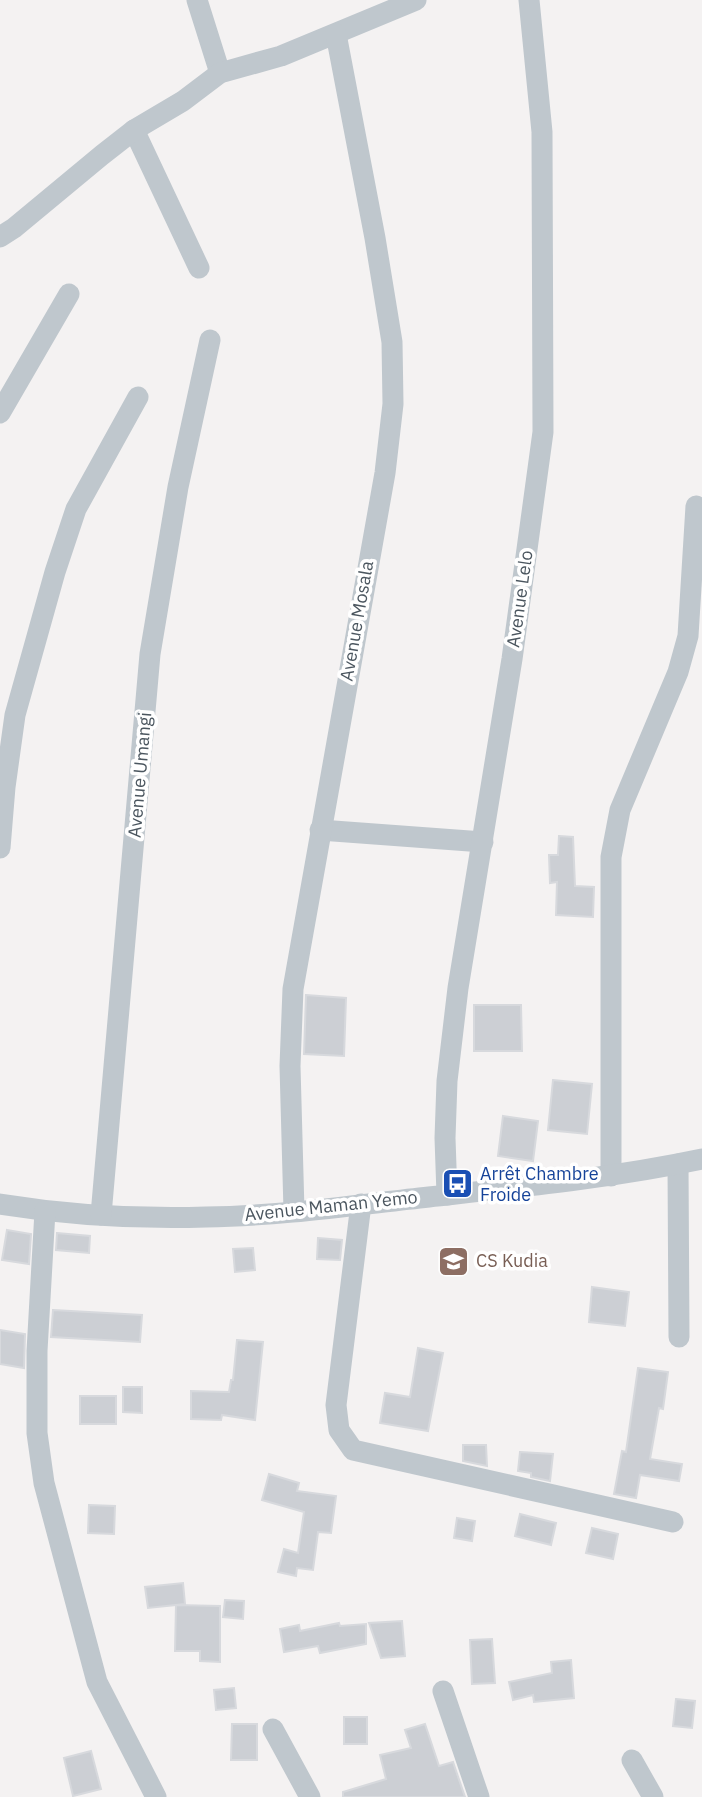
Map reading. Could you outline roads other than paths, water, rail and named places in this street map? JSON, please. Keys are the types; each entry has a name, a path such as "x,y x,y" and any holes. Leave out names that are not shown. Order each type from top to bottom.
{"street":[{"path":"197,0 220,73"},
{"path":"0,237 134,130 183,101 220,73 281,55 416,0"},
{"name":"Avenue Lelo","path":"447,1195 447,1081 458,988 512,659 543,432 542,132 528,0"},
{"name":"Avenue Mosala","path":"294,1211 290,1066 293,989 385,473 393,404 392,342 336,34"},
{"path":"134,130 199,268"},
{"path":"0,413 69,294"},
{"name":"Avenue Umangi","path":"100,1215 150,654 178,487 210,340"},
{"path":"0,848 15,715 55,572 76,509 138,397"},
{"path":"611,1176 611,857 620,810 678,672 688,636 696,506"},
{"path":"320,830 483,842"},
{"name":"Avenue Maman Yemo","path":"0,1204 100,1215 206,1217 447,1195 611,1176 702,1160"},
{"path":"678,1164 679,1337"},
{"path":"361,1204 336,1405 340,1430 353,1450 673,1522"},
{"path":"45,1211 37,1351 37,1433 44,1483 97,1682 156,1797"},
{"path":"443,1691 479,1797"},
{"path":"273,1729 310,1797"},
{"path":"632,1760 653,1797"}],"place":[{"name":"Arrêt Chambre Froide","path":"457,1184"},
{"name":"CS Kudia","path":"453,1261"}]}
